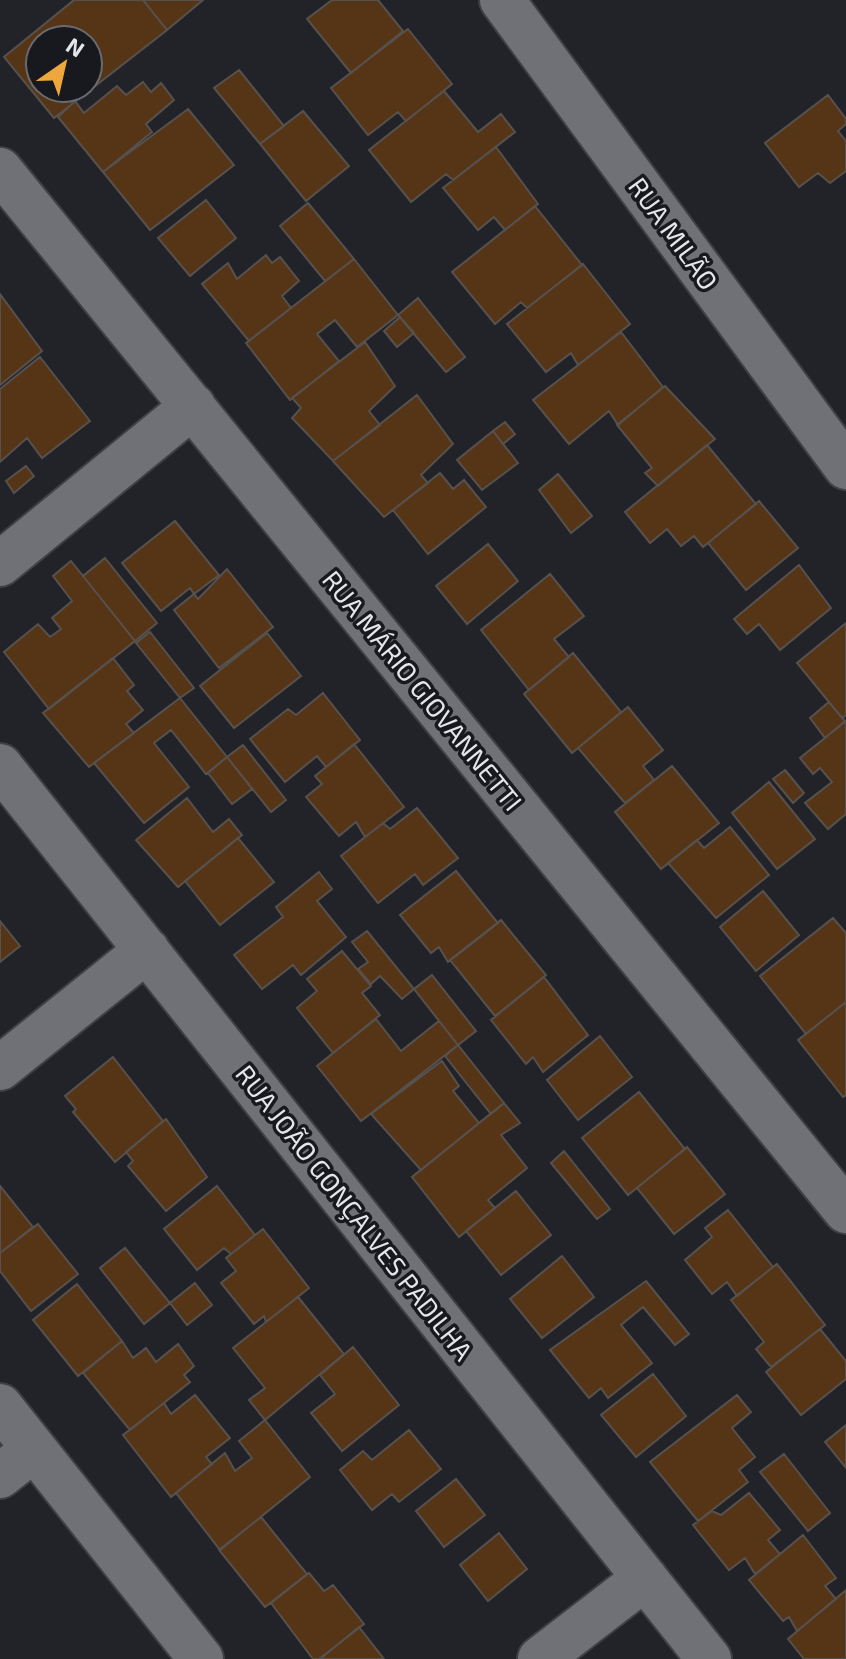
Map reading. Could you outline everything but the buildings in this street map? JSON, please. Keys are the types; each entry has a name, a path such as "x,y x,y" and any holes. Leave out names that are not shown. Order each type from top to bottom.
{"street":[{"name":"RUA MILÃO","path":"502,0 846,467"},
{"name":"RUA MÁRIO GIOVANNETTI","path":"0,170 846,1211"},
{"path":"0,564 193,406"},
{"name":"RUA JOÃO GONÇALVES PADILHA","path":"0,766 709,1659"},
{"path":"0,1068 147,950"},
{"path":"0,1406 17,1463 201,1659"},
{"path":"540,1659 645,1578"}]}
